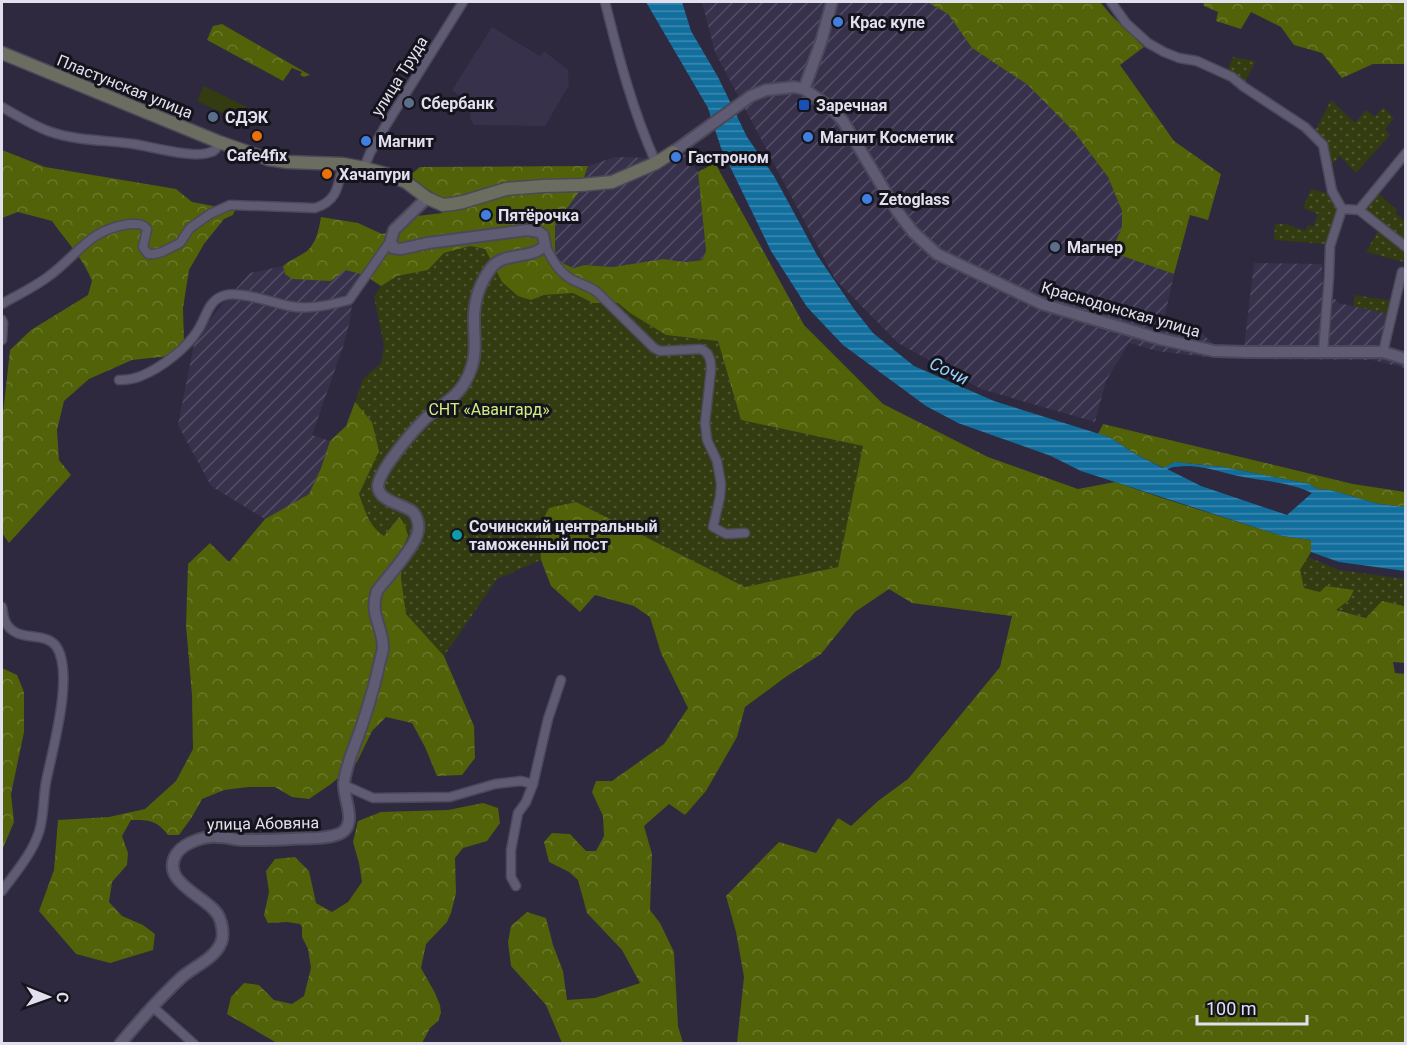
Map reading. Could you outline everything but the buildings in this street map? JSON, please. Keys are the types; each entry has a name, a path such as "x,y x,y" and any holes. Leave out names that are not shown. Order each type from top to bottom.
{"main road":[{"name":"Пластунская улица","path":"2,53 219,142 268,159 343,164 364,168 406,182 427,198 443,204 452,204 506,189 581,186 612,182 656,163 673,152"}],"street":[{"name":"улица Труда","path":"364,168 386,125 463,2"},
{"path":"605,2 621,69 636,115 656,163"},
{"path":"673,152 751,96 766,90 794,87 804,89 832,2"},
{"path":"1112,2 1126,23 1148,43 1164,52 1179,58 1197,61 1232,77 1305,128 1323,145 1332,191 1342,209 1330,246 1323,352"},
{"name":"Краснодонская улица","path":"804,89 829,106 843,121 897,211 913,232 937,254 1042,304 1160,339 1214,351 1383,352 1406,358"},
{"path":"2,107 51,132 74,138 194,154 212,152 219,142"},
{"path":"1359,210 1406,153"},
{"path":"2,304 50,276 89,239 123,225 140,224 144,226 147,229 143,247 148,254 154,255 180,243 190,228 210,214 230,205 315,208 323,205 338,189 343,164"},
{"path":"119,380 140,377 181,350 198,330 211,303 225,295 234,294 292,307 322,306 349,300 390,240 394,230 427,198"},
{"path":"1342,209 1359,210 1406,247"},
{"path":"390,240 393,248 401,249 428,243 534,230 543,235 550,257 559,269 574,280 597,291 654,348 660,351 694,349 706,351 710,357 711,370 705,423 707,440 717,461 721,484 713,527 726,534 745,533"},
{"name":"улица Абовяна","path":"120,1044 152,1006 220,946 222,939 220,921 216,912 176,878 173,861 180,850 207,837 260,840 325,837 342,833 347,827 349,813 344,786 347,766 373,691 383,648 373,604 377,591 411,547 418,534 418,521 413,512 380,493 378,486 380,478 385,468 416,429 427,417 453,398 471,370 476,349 474,318 476,302 480,286 491,268 497,262 505,259 539,251 545,245"},
{"path":"1383,352 1404,270"},
{"path":"2,320 2,340"},
{"path":"2,607 5,622 16,633 48,640 55,645 62,664 63,693 45,785 39,831 33,846 2,891"},
{"path":"516,886 511,877 511,850 518,813 526,802 533,784 548,719 561,680"},
{"path":"344,786 373,798 450,797 495,784 521,781 533,784"},
{"path":"152,1006 194,1044"}],"shaded area":[{"path":"702,2 927,2 948,14 972,48 1028,85 1075,133 1108,177 1122,211 1122,227 1111,252 1174,274 1164,320 1197,329 1216,346 1244,347 1254,263 1322,264 1323,297 1335,299 1338,303 1390,314 1378,345 1405,351 1405,368 1372,360 1206,357 1157,351 1129,343 1106,381 1095,422 981,389 898,343 835,279 715,52"},
{"path":"492,27 540,56 544,51 568,70 569,85 545,126 474,125 470,118 471,106 452,90"},
{"path":"678,146 698,172 706,251 702,259 685,262 663,259 613,267 584,265 574,268 557,259 555,227 557,216 568,207 579,192 588,166 615,157 661,158"},
{"path":"283,266 285,274 345,270 364,275 353,291 350,321 343,347 312,435 330,441 321,468 309,494 265,519 211,486 178,425 195,339 250,273"}],"green space":[{"path":"927,2 1100,2 1144,47 1120,65 1174,141 1221,174 1208,220 1190,215 1174,274 1111,252 1122,227 1122,211 1108,177 1075,133 1028,85 972,48 948,14"},
{"path":"1203,2 1405,2 1405,64 1373,64 1342,78 1322,53 1294,45 1281,27 1251,12 1241,29 1216,21 1218,12 1204,6"},
{"path":"222,24 310,75 304,77 300,75 302,72 292,68 283,81 207,40 213,26"},
{"path":"1233,57 1256,61 1244,83 1227,72"},
{"path":"204,86 247,107 240,121 197,101"},
{"path":"1331,100 1355,123 1366,110 1375,117 1383,107 1394,118 1385,129 1390,135 1356,173 1340,156 1330,166 1314,133"},
{"path":"2,150 45,167 176,189 192,202 235,210 233,215 224,219 204,244 189,270 183,308 184,343 169,356 132,360 89,379 64,401 57,430 59,460 71,475 9,543 2,533 2,422 10,350 31,330 88,295 92,281 79,257 52,221 18,212 2,218"},
{"path":"715,163 804,325 883,404 988,457 1078,489 1115,482 1282,536 1311,540 1311,552 1300,570 1304,588 1320,592 1326,586 1354,590 1349,600 1336,610 1366,618 1382,601 1404,606 1405,663 1393,662 1395,673 1406,674 1405,1043 737,1043 744,977 736,932 726,896 779,842 816,853 838,818 851,826 878,801 908,779 1000,667 1012,616 912,603 889,589 855,612 821,654 745,707 737,737 706,791 685,815 669,804 644,826 652,854 650,910 660,923 674,952 678,1026 683,1043 562,1043 546,1005 511,966 508,942 511,926 527,912 546,918 563,971 567,1000 595,998 640,983 622,950 587,913 578,880 569,872 549,862 544,842 552,833 570,834 586,851 596,851 604,836 603,816 592,792 596,781 612,781 664,744 688,708 661,653 650,617 634,606 595,595 580,612 551,586 541,560 539,527 549,508 576,502 745,587 838,567 863,446 741,420 718,341 666,335 618,303 593,303 573,293 544,295 531,300 518,296 502,282 485,249 470,246 444,253 428,270 397,276 381,286 364,275 345,270 331,281 292,279 285,274 283,266 305,252 314,243 321,217 358,223 382,234 399,230 417,216 442,213 443,200 409,176 420,167 588,166 579,192 568,207 557,216 555,250 557,259 574,268 584,265 613,267 663,259 685,262 702,260 706,251 698,172"},
{"path":"1311,189 1330,194 1340,209 1327,244 1274,240 1275,224 1286,224 1305,231 1308,225 1313,227 1318,214 1303,208"},
{"path":"1379,194 1397,210 1395,213 1405,221 1405,243 1363,210"},
{"path":"1379,229 1405,250 1404,262 1366,252"},
{"name":"СНТ «Авангард»","path":"470,246 485,249 502,282 531,300 544,295 573,293 593,303 618,303 666,335 718,341 741,420 863,446 838,567 745,587 576,502 539,527 541,560 497,579 444,656 406,614 401,578 402,550 408,536 405,525 398,517 384,536 371,523 361,500 359,494 379,451 372,422 355,402 363,379 381,363 384,346 374,297 381,286 397,276 428,270 444,253"},
{"path":"1355,295 1393,301 1390,314 1353,306"},
{"path":"355,402 372,422 379,451 359,494 371,523 384,536 399,517 405,525 408,536 402,550 401,578 406,614 444,656 474,726 475,758 462,775 437,776 412,723 386,717 372,731 357,762 309,799 292,797 275,787 224,790 202,799 179,835 168,835 160,826 152,822 131,820 122,836 128,853 127,865 112,882 109,902 122,916 143,925 155,934 153,950 110,963 76,954 39,911 54,870 58,820 109,817 145,809 176,781 193,749 192,695 186,626 188,564 210,543 229,562 265,519 309,494 330,441 346,426"},
{"path":"1103,424 1353,484 1405,492 1405,507 1379,504 1330,490 1317,489 1310,484 1223,467 1175,462 1164,468 1137,455 1109,437 1098,434"},
{"path":"1308,557 1339,570 1405,579 1403,588 1405,609 1404,605 1367,618 1335,610 1349,600 1304,588 1300,570"},
{"path":"2,668 17,675 24,692 24,732 11,794 14,822 3,848 2,848"},
{"path":"483,803 498,808 500,823 487,841 463,848 455,858 456,893 451,913 447,922 426,944 421,968 435,993 441,1013 422,1043 277,1043 227,1014 231,997 244,983 259,985 274,1000 292,1004 304,996 311,968 308,949 302,937 302,927 300,924 287,922 268,923 264,915 269,892 266,871 275,859 295,857 309,871 316,903 332,912 348,902 362,882 353,842 358,821 381,812 448,810"}],"water":[{"path":"646,2 682,2 691,31 718,77 747,137 774,176 817,255 873,333 914,366 994,401 1109,437 1163,468 1175,462 1223,467 1310,484 1317,489 1330,490 1379,504 1405,507 1405,571 1339,562 1311,552 1311,540 1282,536 1081,471 1051,456 958,423 926,406 843,345 807,307 771,251 721,148 708,108","holes":["1186,466 1285,484 1312,493 1287,515 1201,486 1167,469"]}],"place":[{"name":"Крас купе","path":"838,22"},
{"name":"Сбербанк","path":"409,103"},
{"name":"Заречная","path":"804,105"},
{"name":"СДЭК","path":"213,117"},
{"name":"Cafe4fix","path":"257,136"},
{"name":"Магнит Косметик","path":"808,137"},
{"name":"Магнит","path":"366,141"},
{"name":"Гастроном","path":"676,157"},
{"name":"Хачапури","path":"327,174"},
{"name":"Zetoglass","path":"867,199"},
{"name":"Пятёрочка","path":"486,215"},
{"name":"Магнер","path":"1055,247"},
{"name":"Сочинский центральный таможенный пост","path":"457,535"}],"water label":[{"name":"Сочи","path":"949,371"}]}
